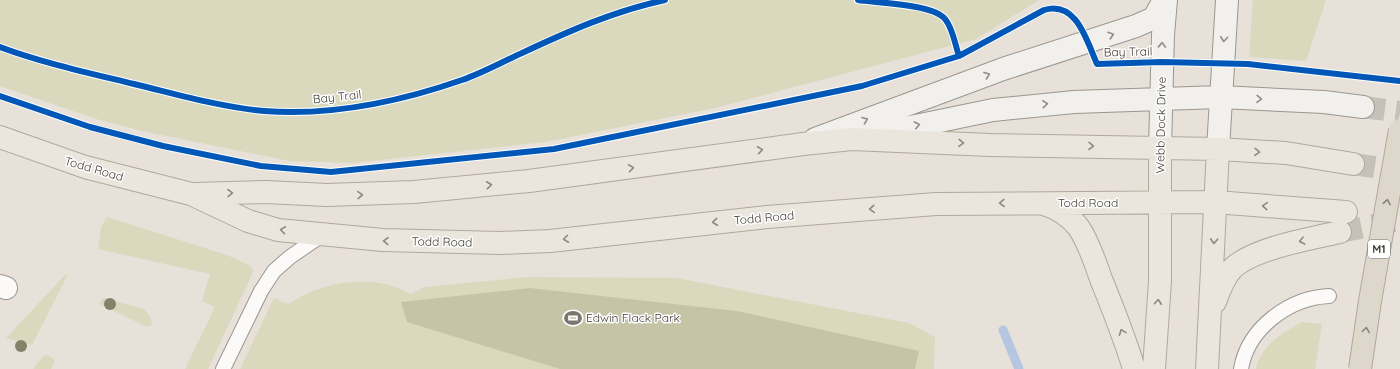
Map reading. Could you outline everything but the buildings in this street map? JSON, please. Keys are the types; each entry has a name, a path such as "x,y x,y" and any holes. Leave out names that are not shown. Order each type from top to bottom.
{"highway":[{"name":"M1","path":"1360,369 1400,130"}],"main road":[{"name":"Webb Dock Drive","path":"1154,369 1160,281 1160,148 1165,0"},
{"path":"803,144 1003,69 1136,26 1154,18 1165,0"},
{"path":"1207,369 1220,98 1227,0"},
{"name":"Todd Road","path":"191,194 266,192 327,195 414,192 592,173 803,144 852,139 993,110 1074,102 1161,98 1220,98 1324,102 1363,107"},
{"name":"Todd Road","path":"0,137 85,167 191,194 248,221 278,230 383,240 439,243 550,241 827,212 936,204 1041,202 1215,202 1346,212"},
{"name":"Todd Road","path":"852,139 990,145 1218,150 1293,154 1352,164"},
{"path":"1041,202 1054,207 1066,215 1078,228 1092,255 1125,339 1134,369"},
{"path":"1210,314 1224,280 1239,262 1289,244 1340,232"}],"lane":[{"path":"223,369 261,292 274,271 290,257 322,235"},
{"path":"1241,369 1250,344 1261,329 1274,316 1307,298 1329,296"}],"green space":[{"path":"0,0 1039,0 976,39 715,108 546,142 353,163 289,161 142,131 96,119 0,86"},
{"path":"1253,0 1326,0 1306,61 1249,57"},
{"path":"107,217 227,255 249,265 254,270 208,369 185,369 215,307 202,301 210,274 98,249 101,227"},
{"path":"65,275 67,276 32,345 6,338"},
{"name":"Edwin Flack Park","path":"527,277 677,278 909,323 935,337 934,369 240,369 274,298 288,304 317,290 348,282 365,281 381,283 396,287 411,294 425,287"},
{"path":"530,288 737,311 919,351 915,369 560,369 407,322 401,302"},
{"path":"104,298 145,309 152,321 151,326 145,326 100,304 101,300"},
{"path":"1302,322 1322,324 1315,369 1256,369 1258,361 1267,347 1287,331"},
{"path":"45,354 55,360 51,369 33,369"}],"waterway":[{"path":"1003,330 1019,369"}],"tunnel":[{"path":"1363,107 1400,112"},
{"path":"1353,164 1400,171"},
{"path":"1340,232 1400,220"}],"cycle path":[{"name":"Bay Trail","path":"0,47 66,67 215,103 264,111 314,111 364,106 438,88 477,74 592,22 665,0"},
{"path":"858,0 917,7 939,14 945,19 950,27 959,56"},
{"name":"Bay Trail","path":"0,96 90,127 163,146 261,166 331,172 554,149 862,86 959,56 1044,10 1055,9 1065,11 1073,17 1085,35 1097,64 1162,62 1248,64 1400,81"}],"place":[{"name":"Edwin Flack Park","path":"573,318"}]}
